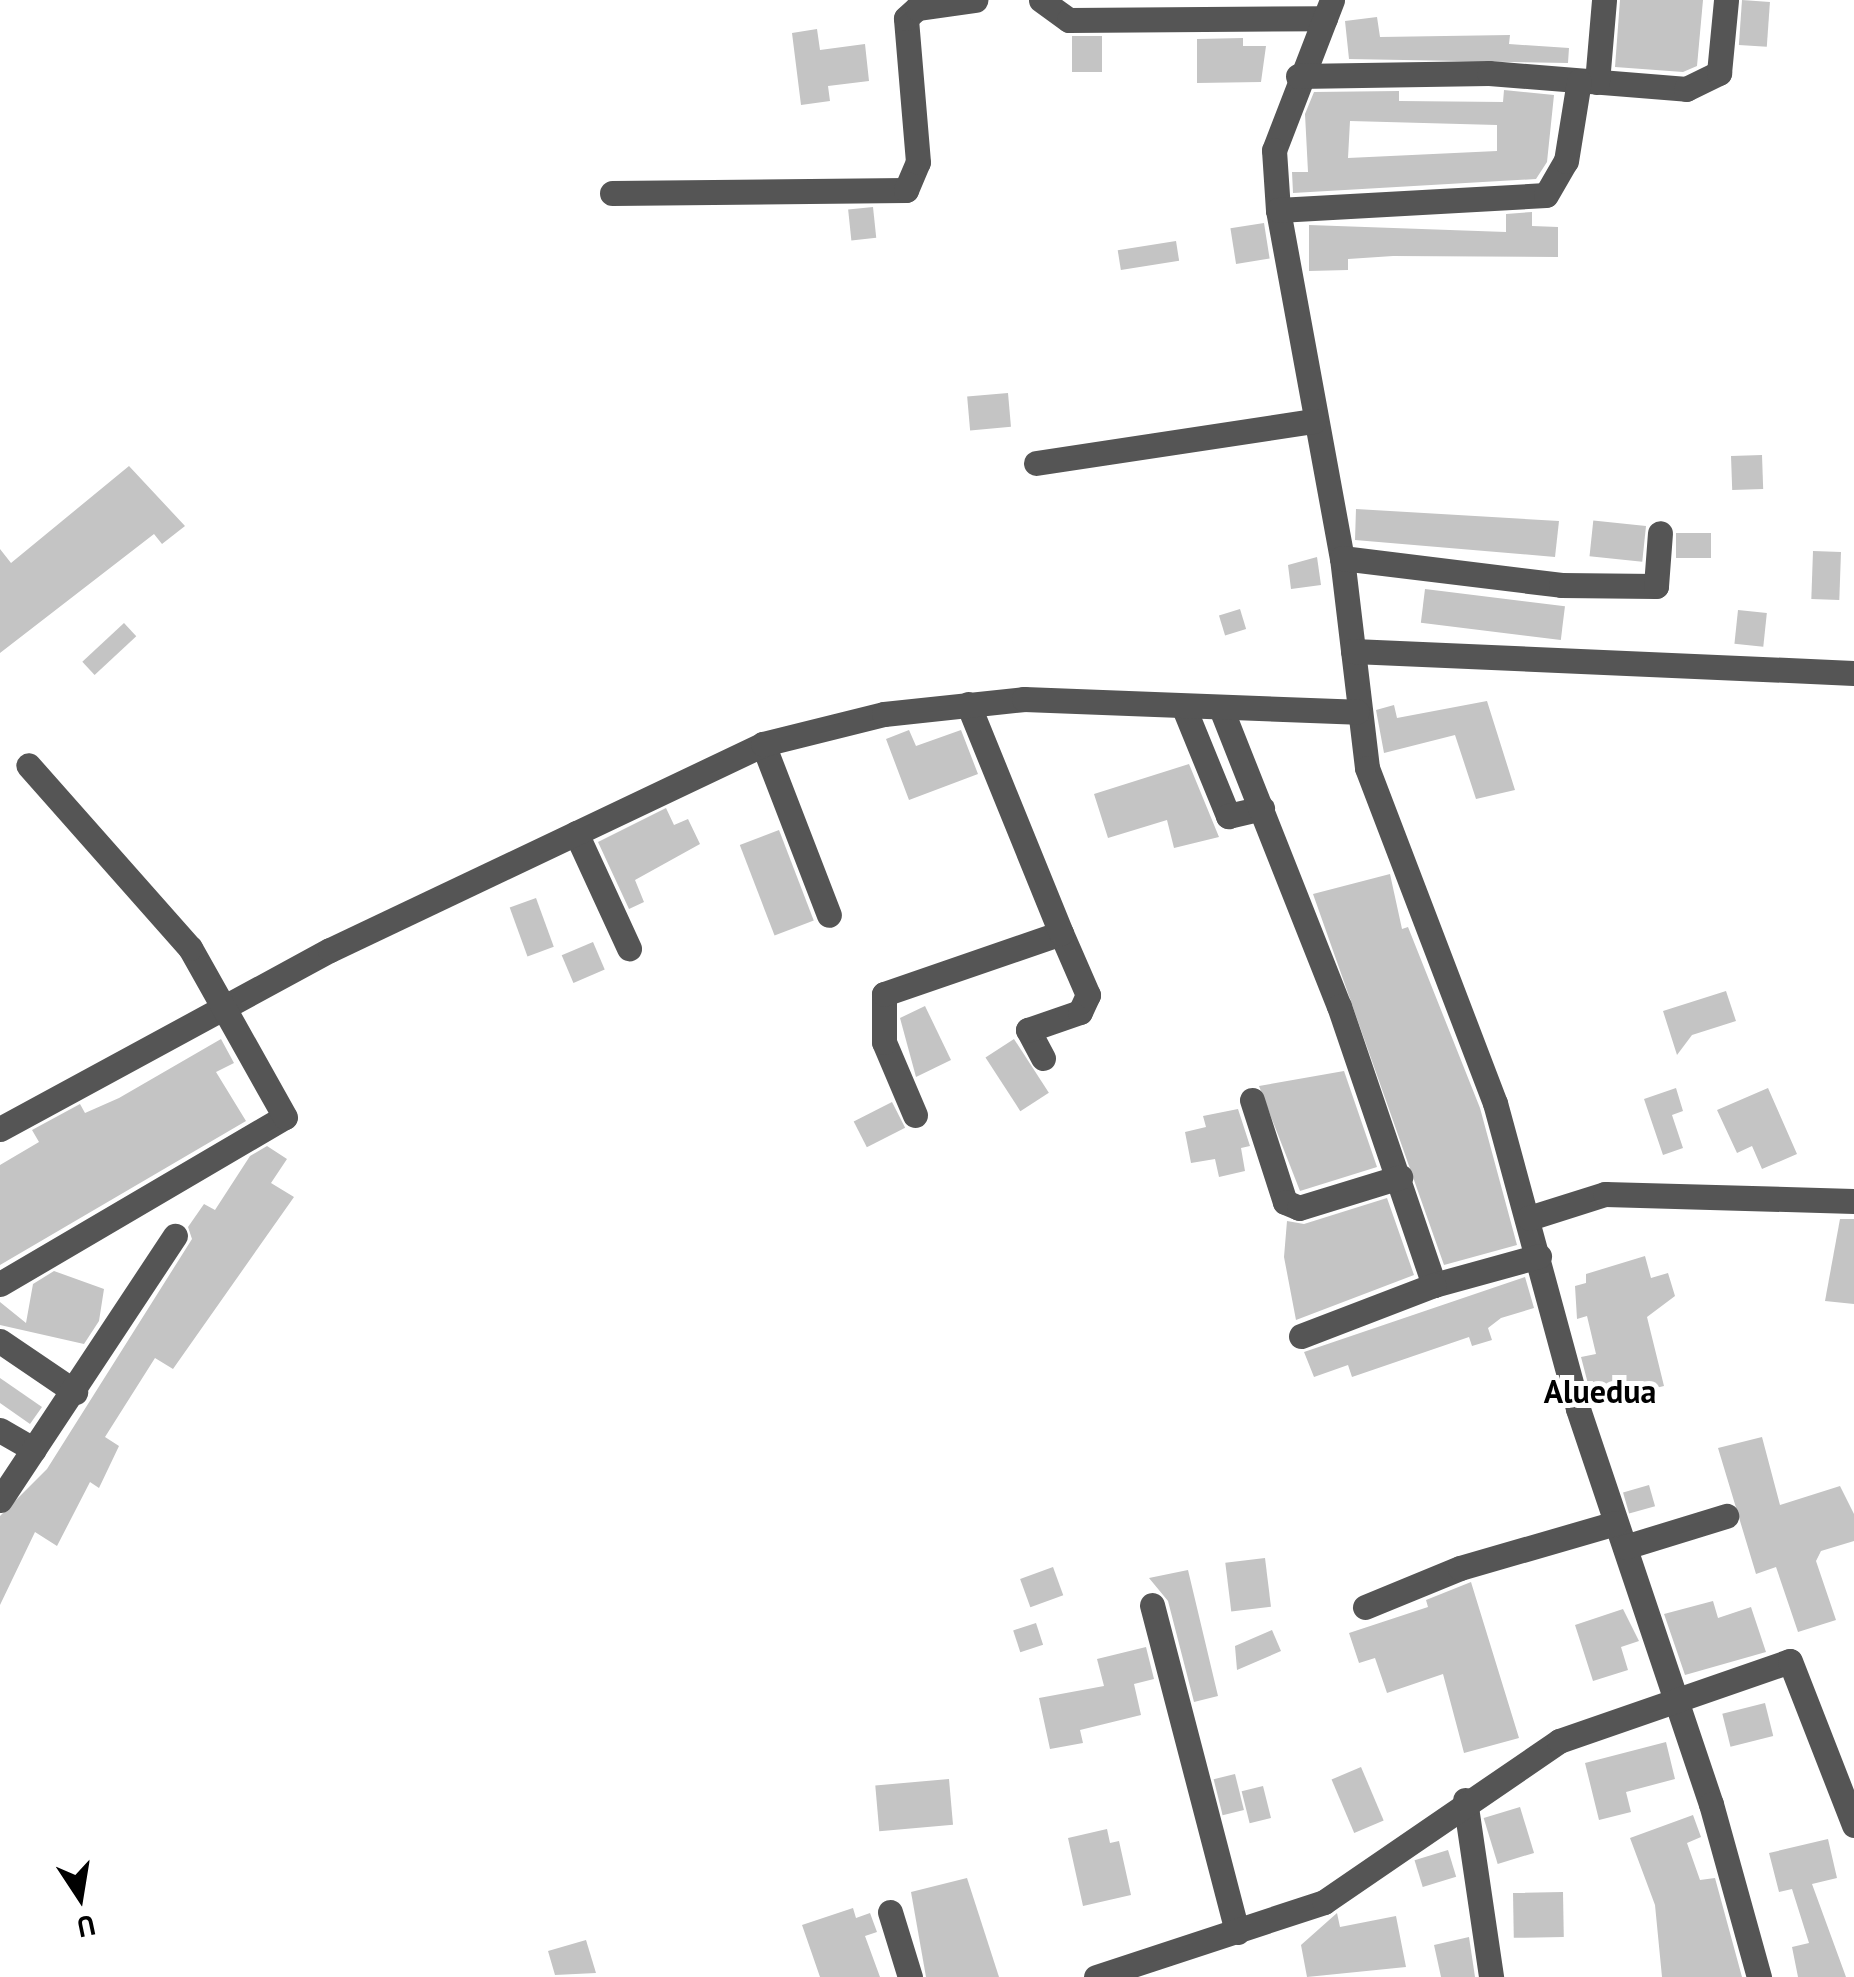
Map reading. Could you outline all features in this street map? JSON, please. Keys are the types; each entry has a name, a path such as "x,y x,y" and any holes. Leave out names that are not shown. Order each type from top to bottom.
{"street":[{"path":"612,193 906,190 918,162 906,18 917,8 975,0"},
{"path":"1040,0 1069,20 1328,9 1298,76 1274,150 1278,210 1342,558 1357,712 1368,768 1456,993 1529,1218 1621,1535 1676,1696 1759,1977"},
{"path":"1278,210 1546,195 1566,161 1588,81 1604,0"},
{"path":"1298,76 1489,73 1588,81 1708,84 1719,74 1726,0"},
{"path":"1036,463 1314,421"},
{"path":"1342,558 1560,584 1656,586 1660,534"},
{"path":"1352,651 1854,673"},
{"path":"0,1129 221,1008 763,744 884,714 968,704 1357,712"},
{"path":"968,704 1088,994 1080,1012 1028,1030 1043,1058"},
{"path":"1184,708 1228,816 1262,808"},
{"path":"1222,711 1400,1176 1434,1284"},
{"path":"763,744 829,914"},
{"path":"0,1284 285,1118 190,948 28,764"},
{"path":"576,833 629,948"},
{"path":"915,1115 884,1042 884,994 1061,934"},
{"path":"1252,1100 1285,1202 1298,1208 1400,1176"},
{"path":"1529,1218 1605,1194 1854,1201"},
{"path":"0,1500 175,1236"},
{"path":"1301,1336 1434,1284 1539,1256"},
{"path":"0,1341 75,1392"},
{"path":"0,1430 34,1450"},
{"path":"1365,1607 1460,1568 1726,1516"},
{"path":"1152,1605 1237,1932"},
{"path":"1096,1977 1324,1902 1465,1800 1559,1740 1676,1696 1790,1660 1854,1825"},
{"path":"1465,1800 1490,1977"},
{"path":"890,1912 910,1977"}],"building":[{"path":"1620,0 1703,0 1697,66 1683,72 1615,67"},
{"path":"1742,0 1770,2 1767,47 1739,45"},
{"path":"1377,17 1380,37 1510,35 1509,44 1569,48 1568,63 1349,59 1345,21"},
{"path":"817,29 820,50 865,44 869,81 828,86 830,101 801,105 792,33"},
{"path":"1072,36 1102,36 1102,72 1072,72"},
{"path":"1243,38 1243,46 1266,46 1261,82 1197,83 1197,39"},
{"path":"1504,90 1554,95 1547,162 1536,179 1293,193 1292,172 1308,172 1305,114 1314,92 1399,91 1399,101 1503,102","holes":["1350,121 1497,125 1497,151 1348,158"]},
{"path":"873,207 876,238 851,240 848,210"},
{"path":"1532,212 1532,226 1558,227 1558,257 1393,256 1348,259 1348,270 1309,271 1309,225 1506,232 1506,214"},
{"path":"1264,223 1270,259 1236,264 1230,228"},
{"path":"1176,241 1179,261 1121,270 1118,250"},
{"path":"1008,393 1011,427 970,430 967,397"},
{"path":"1762,455 1763,489 1732,490 1731,456"},
{"path":"129,466 185,526 162,544 154,534 0,653 0,549 11,563"},
{"path":"1356,509 1559,521 1555,557 1355,540"},
{"path":"1593,520 1646,526 1642,562 1590,556"},
{"path":"1676,533 1711,533 1711,558 1676,558"},
{"path":"1813,551 1841,552 1839,600 1811,599"},
{"path":"1317,557 1321,585 1291,589 1288,565"},
{"path":"1425,589 1565,606 1561,640 1421,623"},
{"path":"1240,609 1246,629 1225,636 1219,615"},
{"path":"1738,610 1767,613 1763,647 1734,644"},
{"path":"124,623 136,636 95,675 82,662"},
{"path":"1487,701 1515,790 1476,799 1455,735 1384,753 1376,710 1394,705 1397,718"},
{"path":"909,730 916,746 961,730 978,774 909,800 886,739"},
{"path":"1189,764 1219,837 1174,848 1167,820 1108,838 1094,794"},
{"path":"666,808 674,825 688,819 700,844 635,880 644,902 629,909 598,842"},
{"path":"779,830 814,921 775,936 740,845"},
{"path":"1390,874 1402,929 1408,927 1480,1108 1517,1245 1444,1265 1313,894"},
{"path":"536,898 554,947 527,956 510,908"},
{"path":"593,942 605,970 573,983 562,955"},
{"path":"1726,991 1736,1021 1692,1035 1677,1055 1663,1011"},
{"path":"925,1006 951,1060 916,1077 900,1018"},
{"path":"221,1039 234,1063 216,1072 246,1121 0,1265 0,1165 39,1142 32,1130 80,1104 85,1113 119,1098"},
{"path":"1014,1039 1049,1093 1020,1111 985,1058"},
{"path":"1344,1071 1377,1167 1300,1191 1259,1086"},
{"path":"1676,1088 1683,1111 1672,1115 1683,1148 1663,1155 1644,1099"},
{"path":"1768,1088 1797,1154 1762,1169 1752,1146 1737,1153 1717,1110"},
{"path":"892,1102 905,1128 867,1147 854,1122"},
{"path":"1238,1109 1250,1146 1241,1148 1245,1171 1219,1177 1215,1159 1191,1163 1185,1132 1206,1127 1203,1116"},
{"path":"267,1146 287,1159 271,1183 294,1197 173,1369 155,1358 105,1437 119,1446 99,1488 90,1482 57,1546 35,1532 0,1605 0,1516 47,1469 192,1239 188,1227 204,1204 215,1210 250,1156"},
{"path":"1387,1198 1414,1275 1296,1320 1284,1257 1287,1221 1304,1224"},
{"path":"1840,1219 1854,1219 1854,1304 1825,1301"},
{"path":"1645,1256 1651,1278 1668,1273 1675,1296 1647,1317 1664,1386 1593,1403 1581,1357 1596,1354 1587,1316 1577,1319 1575,1286 1586,1283 1586,1274"},
{"path":"54,1271 104,1289 99,1321 84,1344 0,1325 0,1302 26,1323 33,1284"},
{"path":"1525,1277 1534,1308 1501,1318 1488,1328 1492,1340 1472,1346 1469,1337 1352,1377 1348,1365 1314,1377 1304,1352"},
{"path":"0,1378 42,1407 30,1424 0,1403"},
{"path":"1762,1437 1780,1505 1840,1486 1854,1514 1854,1541 1821,1551 1816,1561 1836,1620 1798,1632 1776,1567 1756,1574 1718,1448"},
{"path":"1649,1485 1655,1506 1629,1514 1623,1492"},
{"path":"1265,1558 1271,1607 1231,1612 1225,1563"},
{"path":"1053,1567 1063,1595 1030,1607 1020,1579"},
{"path":"1188,1570 1218,1696 1194,1702 1168,1601 1149,1578"},
{"path":"1471,1582 1519,1738 1464,1753 1443,1674 1387,1693 1375,1658 1359,1663 1349,1633 1428,1607 1426,1600"},
{"path":"1713,1601 1718,1618 1751,1607 1766,1652 1685,1675 1664,1614"},
{"path":"1623,1609 1639,1641 1621,1647 1628,1670 1593,1681 1575,1625"},
{"path":"1036,1623 1043,1645 1020,1652 1013,1630"},
{"path":"1272,1630 1281,1651 1237,1670 1235,1646"},
{"path":"1146,1647 1154,1679 1134,1684 1141,1715 1080,1730 1083,1743 1050,1749 1039,1698 1104,1686 1097,1659"},
{"path":"1765,1703 1773,1736 1731,1747 1722,1714"},
{"path":"1666,1742 1675,1779 1626,1792 1631,1812 1599,1820 1585,1763"},
{"path":"1361,1767 1384,1820 1354,1833 1332,1780"},
{"path":"1235,1774 1244,1810 1223,1815 1214,1779"},
{"path":"949,1779 953,1825 879,1831 875,1785"},
{"path":"1263,1786 1271,1818 1250,1823 1242,1791"},
{"path":"1520,1807 1534,1853 1498,1864 1484,1818"},
{"path":"1693,1815 1701,1837 1687,1843 1700,1880 1715,1878 1742,1977 1662,1977 1655,1905 1630,1838"},
{"path":"1107,1829 1110,1843 1119,1841 1131,1895 1083,1906 1068,1838"},
{"path":"1828,1839 1837,1878 1812,1884 1846,1977 1798,1977 1792,1947 1809,1943 1792,1889 1779,1892 1769,1853"},
{"path":"1448,1850 1456,1877 1423,1887 1415,1860"},
{"path":"967,1878 999,1977 926,1977 911,1892"},
{"path":"1563,1892 1564,1937 1514,1938 1513,1893"},
{"path":"853,1908 856,1918 870,1913 877,1932 865,1936 880,1977 820,1977 802,1925"},
{"path":"1337,1913 1340,1927 1396,1916 1406,1967 1307,1977 1301,1945"},
{"path":"1469,1937 1475,1977 1441,1977 1434,1945"},
{"path":"586,1940 596,1973 555,1975 548,1951"}],"district":[{"name":"Aluedua","path":"1600,1391"}]}
